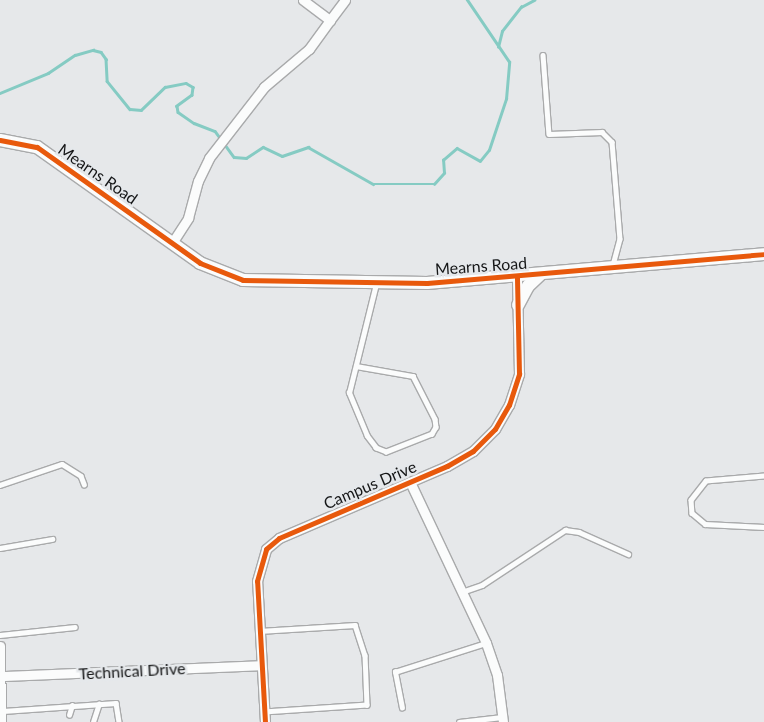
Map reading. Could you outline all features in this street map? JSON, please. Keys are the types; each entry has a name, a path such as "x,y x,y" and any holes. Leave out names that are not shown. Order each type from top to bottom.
{"street":[{"path":"303,0 330,20"},
{"path":"172,243 188,218 198,181 209,158 264,87 309,49 345,0"},
{"name":"Mearns Road","path":"0,140 32,145 61,161 172,243 215,271 243,280 376,284 517,277 764,254"},
{"path":"518,305 528,286 540,274"},
{"name":"Campus Drive","path":"265,722 257,581 266,549 279,538 447,466 473,451 495,429 509,405 519,374 517,277"},
{"name":"Campus Drive","path":"410,482 486,643 497,675 502,719"},
{"path":"0,646 2,722"},
{"name":"Technical Drive","path":"2,676 261,665"}],"lane":[{"path":"542,55 549,134 602,132 612,142 620,239 613,268"},
{"path":"356,366 414,376 435,419 436,427 432,434 386,452 376,448 367,436 349,393 376,284"},
{"path":"0,485 62,464 81,476 84,484"},
{"path":"764,476 706,481 691,500 695,519 706,524 764,527"},
{"path":"462,592 482,585 565,530 580,532 628,554"},
{"path":"0,548 52,539"},
{"path":"259,631 355,625 365,655 367,705 264,712"},
{"path":"0,635 75,627"},
{"path":"402,708 395,672 486,643"},
{"path":"3,711 72,704 116,703 119,722"},
{"path":"69,715 72,704"},
{"path":"93,722 99,704"},
{"path":"459,722 502,719"}],"waterway":[{"path":"0,93 48,73 75,55 93,50 101,52 106,59 107,81 130,109 141,110 165,87 186,83 193,87 192,95 177,106 178,112 194,123 215,131 234,157 246,158 263,147 282,156 308,147 373,184 434,184 444,173 443,160 457,148 480,161 489,150 506,99 509,62 467,0"},
{"path":"498,47 502,31 521,7 534,0"}],"cycle path":[{"path":"0,140 37,147 200,263 243,280 427,283 764,254"},
{"path":"265,722 257,581 266,549 279,538 447,466 473,451 495,429 509,405 519,374 517,277"}]}
